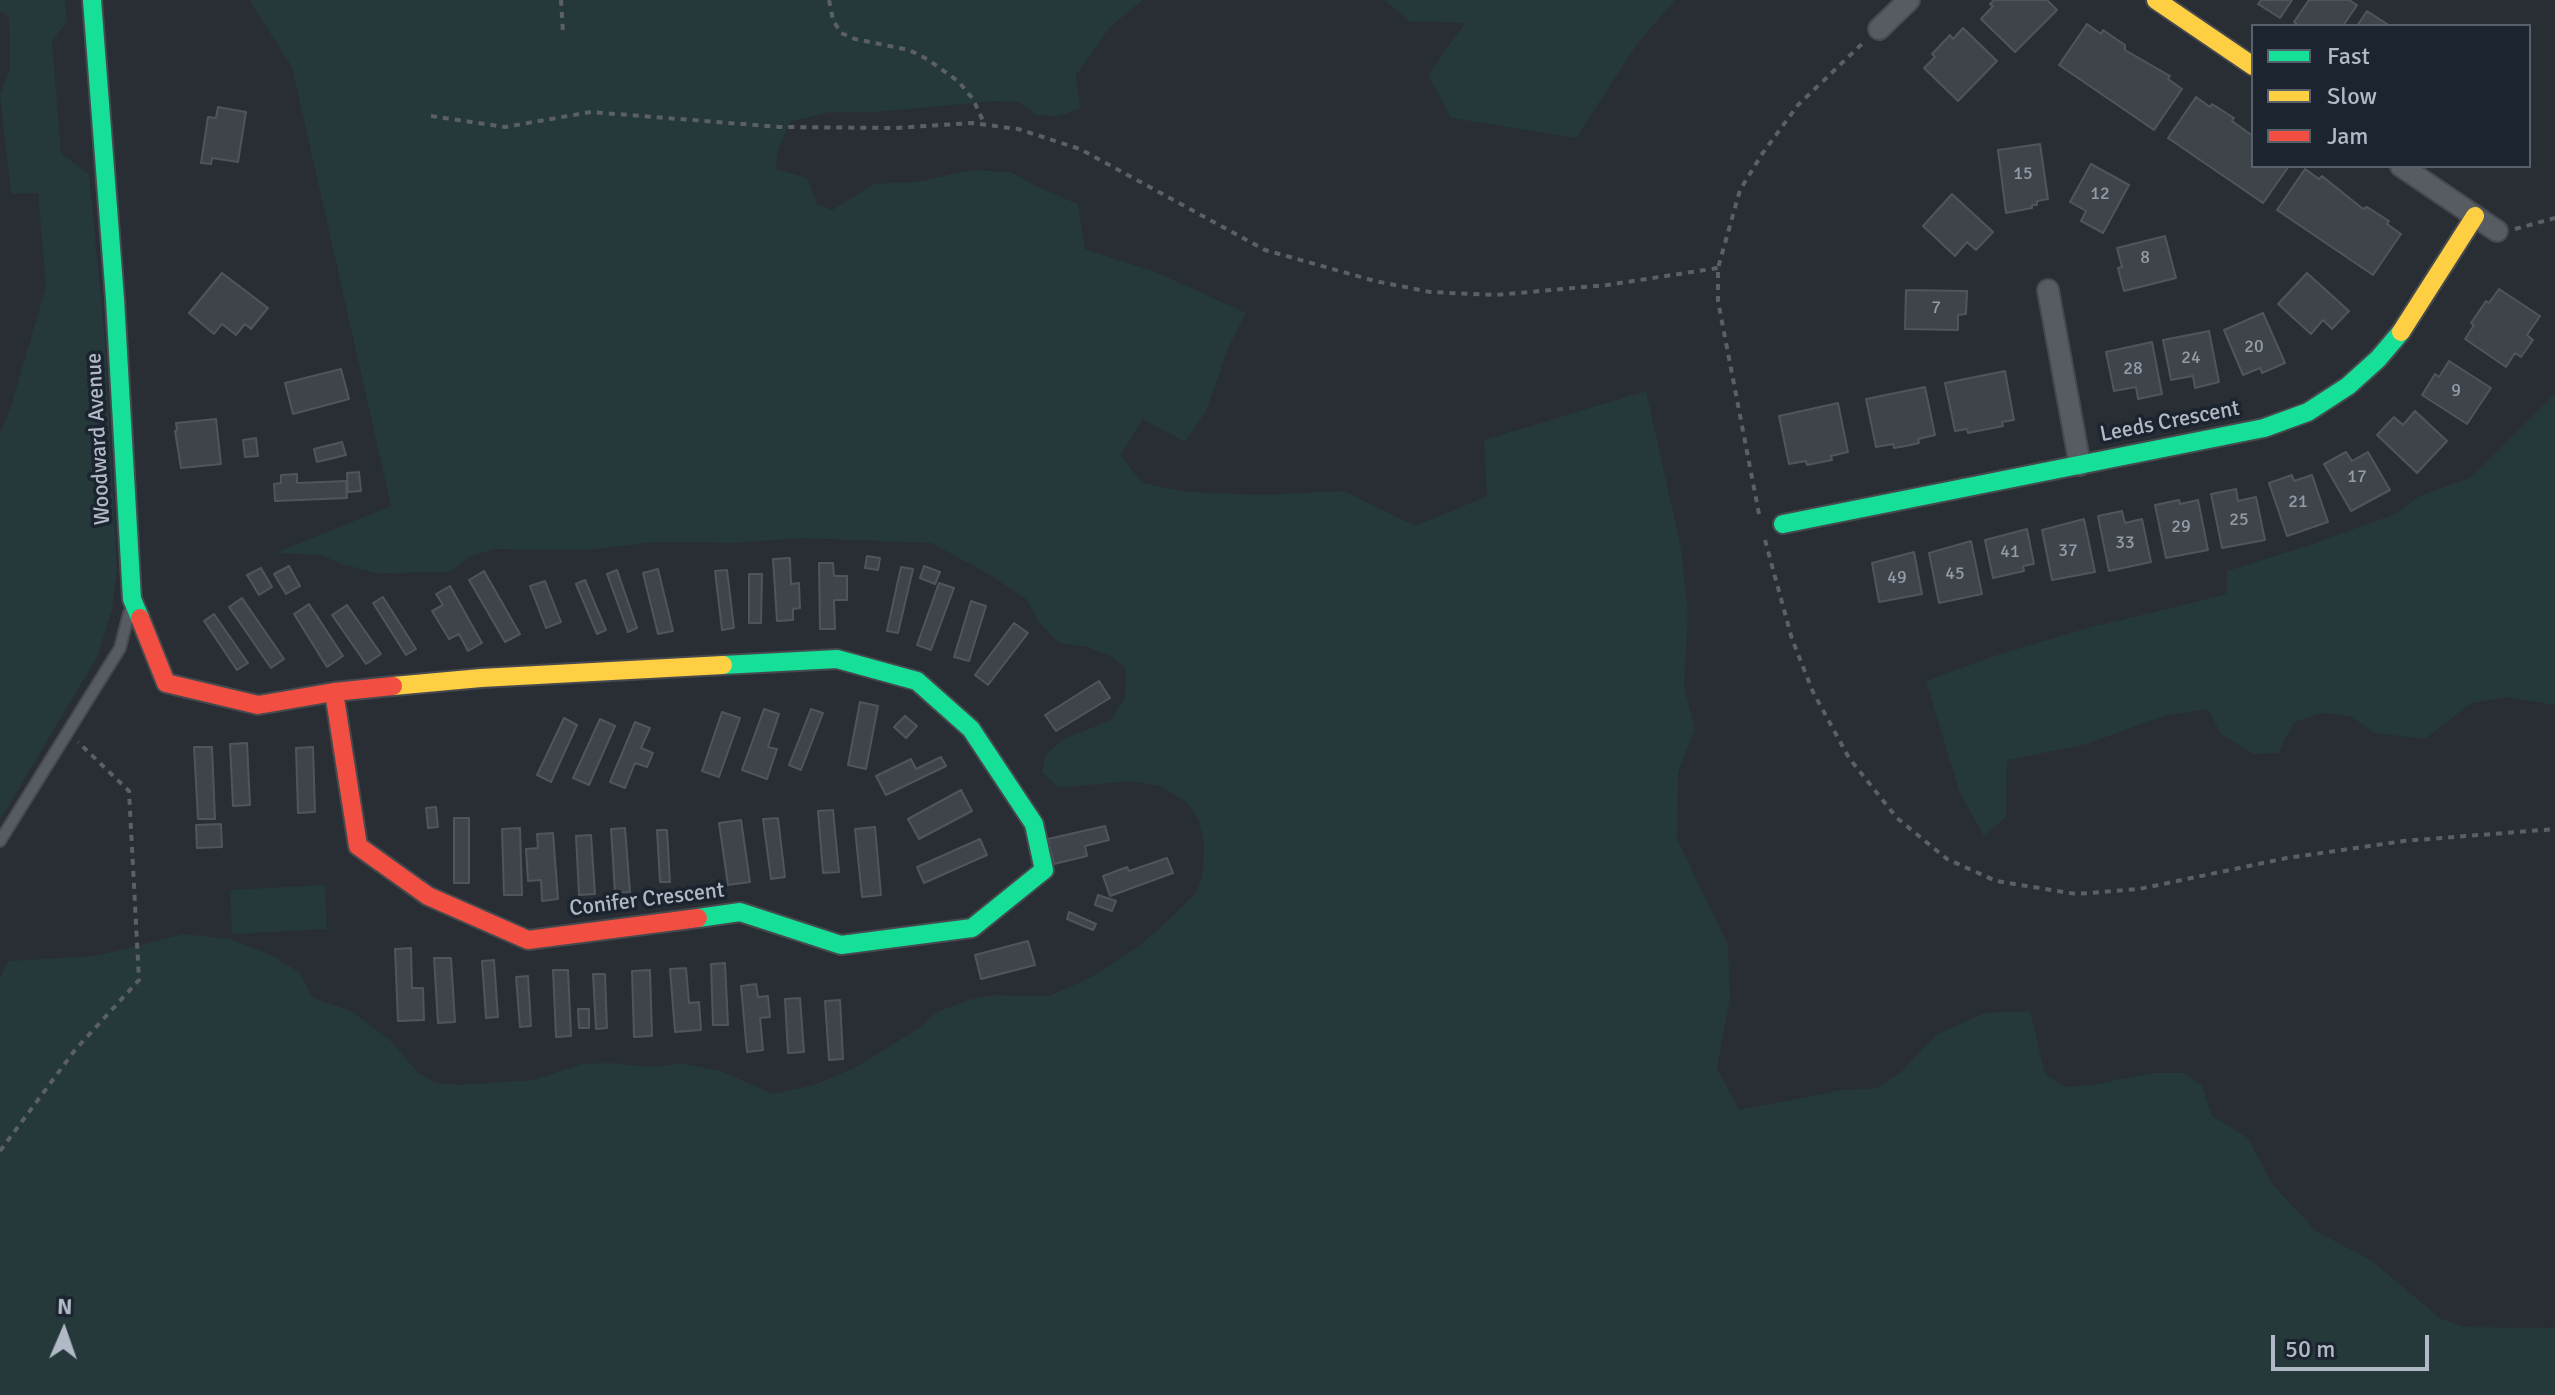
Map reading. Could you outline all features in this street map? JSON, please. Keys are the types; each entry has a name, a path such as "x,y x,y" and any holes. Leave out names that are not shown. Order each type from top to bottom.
{"street":[{"name":"Woodward Avenue","path":"92,0 115,299 132,599"},
{"path":"1879,29 1909,0"},
{"path":"2156,0 2251,65"},
{"path":"2404,168 2497,231"},
{"name":"Leeds Crescent","path":"1783,524 2275,425 2308,412 2333,397 2378,359 2402,330 2475,216"},
{"path":"2048,290 2080,465"},
{"name":"Conifer Crescent","path":"132,599 166,683 258,705 334,692 481,678 837,659 917,681 971,729 1034,824 1044,870 972,928 841,945 740,912 528,940 428,896 358,846 334,692"}],"lane":[{"name":"Woodward Avenue","path":"0,841 120,648 132,599"}],"path":[{"path":"561,0 563,33"},
{"path":"829,0 833,20 841,33 855,39 909,50 927,59 958,81 973,99 984,124"},
{"path":"1759,515 1718,301 1718,268 1740,190 1762,154 1798,105 1830,71 1879,29"},
{"path":"431,116 505,127 591,112 780,127 895,128 984,124 1018,129 1080,149 1265,250 1375,281 1430,292 1496,295 1607,285 1718,268"},
{"path":"2497,231 2522,228 2555,218"},
{"path":"1783,524 1762,530 1792,639 1813,692 1849,758 1897,818 1947,859 1996,881 2076,894 2139,889 2287,858 2404,841 2555,829"},
{"path":"0,1151 75,1050 139,980 129,791 68,731"}],"shaded area":[{"path":"0,0 65,0 67,21 52,41 61,154 89,174 105,340 117,570 112,609 98,655 0,820 0,434 46,287 38,193 11,194 0,95 10,69 9,17 0,11"},
{"path":"249,0 1143,0 1110,27 1076,75 1080,109 1058,116 1037,115 1019,102 995,101 876,112 831,112 790,122 778,150 776,169 807,178 817,204 832,210 874,184 917,182 970,170 1011,172 1078,204 1085,249 1158,273 1246,313 1229,346 1206,411 1185,442 1143,419 1121,455 1142,483 1186,492 1264,495 1344,491 1415,526 1487,496 1484,440 1646,391 1681,548 1688,615 1684,687 1695,729 1678,773 1677,839 1728,945 1730,998 1717,1068 1739,1110 1842,1090 1877,1088 1902,1071 1936,1035 1984,1013 2030,1011 2045,1074 2066,1087 2152,1073 2184,1073 2202,1086 2212,1116 2248,1138 2272,1184 2316,1231 2372,1261 2441,1319 2464,1327 2555,1328 2555,1395 0,1395 0,977 9,961 96,956 184,934 230,939 271,955 299,972 313,998 351,1011 392,1042 418,1073 436,1083 459,1085 533,1080 583,1064 653,1067 679,1063 721,1071 773,1094 814,1085 858,1066 919,1028 937,1012 968,1000 996,995 1049,996 1092,977 1139,946 1174,915 1197,892 1203,872 1204,841 1198,818 1185,801 1160,786 1130,781 1059,788 1042,772 1046,754 1064,739 1111,720 1125,697 1126,669 1109,655 1058,642 1039,622 1026,599 987,573 931,543 800,538 736,543 655,542 587,550 496,549 470,556 449,572 399,573 377,573 341,564 321,555 275,553 391,506 292,67"},
{"path":"1384,0 1675,0 1637,44 1576,138 1451,118 1428,75 1465,23 1409,21"},
{"path":"2555,394 2555,705 2508,697 2471,703 2425,739 2374,733 2351,716 2322,713 2294,722 2278,753 2254,754 2221,734 2208,709 2166,715 2087,744 2007,760 2006,817 1984,836 1959,791 1926,681 1994,656 2084,629 2227,594 2227,571 2395,514 2419,496 2472,477"},
{"path":"325,885 327,929 232,934 230,890"}],"building":[{"path":"1994,0 2047,0 2057,10 2015,52 1981,19 1993,6 1990,4"},
{"path":"2261,0 2292,0 2280,18 2258,4"},
{"path":"2309,0 2349,0 2357,5 2344,24 2294,22"},
{"path":"2367,11 2387,24 2358,24"},
{"path":"2087,24 2101,34 2103,30 2125,45 2125,50 2170,76 2168,79 2182,89 2154,130 2059,65"},
{"path":"1963,28 1997,61 1958,101 1924,68 1950,35 1953,39"},
{"path":"2196,97 2234,118 2232,121 2251,135 2251,168 2288,168 2263,203 2168,138"},
{"path":"218,107 246,112 238,162 212,158 211,164 201,163 208,117 216,118"},
{"path":"2040,144 2048,199 2037,201 2032,208 2006,213 1998,150"},
{"path":"2091,164 2129,185 2103,233 2081,221 2086,211 2070,202"},
{"path":"2305,169 2319,179 2322,176 2363,209 2367,207 2389,221 2387,224 2401,234 2373,275 2277,210"},
{"path":"1952,194 1993,232 1976,250 1967,242 1955,256 1923,226"},
{"path":"2165,236 2176,278 2124,291 2117,248"},
{"path":"222,273 268,308 251,329 245,324 236,335 222,324 214,334 189,313"},
{"path":"2307,273 2349,311 2332,329 2323,320 2311,334 2278,304"},
{"path":"2499,289 2540,316 2527,335 2533,340 2521,357 2515,353 2506,367 2465,339 2474,325 2471,323 2486,301 2489,303"},
{"path":"1906,290 1967,291 1966,314 1958,315 1958,330 1905,329"},
{"path":"2263,313 2285,363 2262,373 2260,368 2243,375 2224,330"},
{"path":"2209,331 2219,382 2195,388 2193,376 2171,380 2163,340"},
{"path":"2152,342 2162,394 2138,399 2136,387 2114,391 2106,352"},
{"path":"2449,361 2491,388 2467,424 2422,395 2435,374 2439,377"},
{"path":"341,369 349,399 293,414 285,383"},
{"path":"2005,371 2014,420 2002,422 2003,426 1968,433 1967,429 1955,431 1945,383"},
{"path":"1925,387 1935,435 1906,446 1894,448 1893,444 1876,447 1866,399"},
{"path":"1838,403 1848,452 1831,456 1832,460 1807,465 1806,461 1789,464 1779,416"},
{"path":"2415,411 2447,441 2417,473 2377,435 2394,417 2403,425"},
{"path":"216,419 221,464 181,468 176,423"},
{"path":"256,438 258,456 245,457 243,440"},
{"path":"342,442 346,455 317,462 314,449"},
{"path":"2346,452 2352,461 2368,452 2390,490 2351,511 2324,464"},
{"path":"359,472 361,491 348,492 347,473"},
{"path":"297,474 297,483 346,481 347,498 275,501 274,484 281,483 281,475"},
{"path":"2292,475 2294,481 2312,475 2328,522 2287,536 2269,483"},
{"path":"2236,489 2238,501 2256,497 2265,540 2222,548 2211,494"},
{"path":"2179,500 2180,504 2198,500 2208,550 2166,558 2155,505"},
{"path":"2122,511 2125,523 2142,519 2151,562 2109,571 2098,516"},
{"path":"2084,519 2095,572 2052,580 2042,530"},
{"path":"2027,529 2034,564 2023,566 2024,571 1993,578 1985,540"},
{"path":"1971,541 1982,594 1939,603 1929,553"},
{"path":"1914,552 1922,594 1879,602 1872,563"},
{"path":"867,556 880,558 878,570 865,568"},
{"path":"790,558 791,584 799,583 800,608 793,609 793,620 777,621 773,559"},
{"path":"819,563 833,563 834,576 847,576 847,600 834,600 835,629 820,629"},
{"path":"289,566 300,586 286,594 274,574"},
{"path":"924,566 940,572 935,584 920,578"},
{"path":"901,567 913,569 898,633 887,631"},
{"path":"261,568 272,587 259,595 247,575"},
{"path":"658,569 673,631 658,634 643,573"},
{"path":"617,570 637,628 628,632 607,574"},
{"path":"727,570 734,628 722,630 715,571"},
{"path":"484,571 520,634 505,642 469,580"},
{"path":"749,574 762,574 761,623 749,623"},
{"path":"585,580 606,630 597,634 576,584"},
{"path":"545,581 561,622 546,628 530,586"},
{"path":"939,583 954,588 931,650 917,645"},
{"path":"450,586 482,643 468,651 459,634 449,639 432,611 443,605 436,594"},
{"path":"383,597 416,649 406,655 373,603"},
{"path":"242,598 284,659 271,668 229,607"},
{"path":"971,601 986,606 969,661 954,657"},
{"path":"309,604 343,656 327,667 294,614"},
{"path":"347,605 381,654 366,664 332,615"},
{"path":"214,614 248,663 237,670 204,621"},
{"path":"1014,623 1028,633 988,685 975,675"},
{"path":"1099,681 1110,698 1056,731 1045,715"},
{"path":"860,702 878,706 866,769 848,765"},
{"path":"764,709 779,714 768,747 777,749 767,779 742,770"},
{"path":"811,709 823,713 801,770 789,765"},
{"path":"722,712 740,718 719,777 702,771"},
{"path":"905,716 917,726 906,738 894,727"},
{"path":"564,718 577,725 551,782 537,775"},
{"path":"600,719 615,726 589,785 573,778"},
{"path":"635,722 650,728 641,748 653,753 647,767 635,763 625,788 610,782"},
{"path":"247,743 250,805 233,806 230,744"},
{"path":"194,747 212,747 215,819 198,819"},
{"path":"313,747 315,812 298,813 296,748"},
{"path":"941,757 946,766 886,795 876,776 911,759 916,769"},
{"path":"961,790 972,811 919,839 908,819"},
{"path":"436,807 438,827 428,828 426,808"},
{"path":"833,810 839,872 823,873 818,811"},
{"path":"454,818 469,818 469,883 454,883"},
{"path":"778,818 785,877 771,879 763,819"},
{"path":"741,820 750,882 728,885 719,823"},
{"path":"221,824 222,847 197,848 196,825"},
{"path":"1105,826 1109,840 1085,846 1087,856 1054,864 1048,839"},
{"path":"875,827 881,895 862,897 855,829"},
{"path":"520,828 522,895 504,895 502,829"},
{"path":"625,828 630,892 615,893 611,829"},
{"path":"657,830 667,830 670,882 660,882"},
{"path":"553,833 558,899 542,901 541,880 528,881 526,849 538,848 537,834"},
{"path":"591,835 595,894 579,895 576,836"},
{"path":"980,839 987,855 924,883 917,867"},
{"path":"1167,858 1173,873 1110,896 1103,876"},
{"path":"1098,895 1116,901 1112,911 1095,905"},
{"path":"1069,912 1096,924 1093,930 1067,919"},
{"path":"1028,941 1035,965 981,979 975,955"},
{"path":"411,948 412,988 423,988 424,1020 398,1021 395,949"},
{"path":"434,958 451,958 455,1022 438,1023"},
{"path":"494,960 498,1017 486,1018 482,961"},
{"path":"725,963 728,1025 713,1025 711,964"},
{"path":"686,968 689,1003 699,1002 701,1030 675,1032 670,969"},
{"path":"553,970 568,970 571,1036 556,1037"},
{"path":"650,970 652,1036 634,1037 632,971"},
{"path":"593,974 605,974 607,1028 596,1029"},
{"path":"528,976 531,1026 520,1027 516,977"},
{"path":"756,984 758,997 768,996 770,1017 760,1018 763,1050 747,1052 741,986"},
{"path":"800,998 804,1052 788,1053 785,999"},
{"path":"840,1000 843,1059 829,1060 825,1001"},
{"path":"578,1009 589,1009 589,1028 579,1028"}],"traffic: fast":[{"path":"92,0 115,299 132,599 140,618"},
{"path":"1783,524 2264,428 2308,412 2348,386 2378,359 2401,332"},
{"path":"698,918 740,912 841,945 972,928 1044,870 1034,824 971,729 917,681 837,659 723,665"}],"traffic: slow":[{"path":"2156,0 2251,65"},
{"path":"2401,332 2475,216"},
{"path":"393,686 723,665"}],"traffic: jam":[{"path":"140,618 166,683 258,705 393,686"},
{"path":"334,692 358,846 428,896 528,940 698,918"}]}
